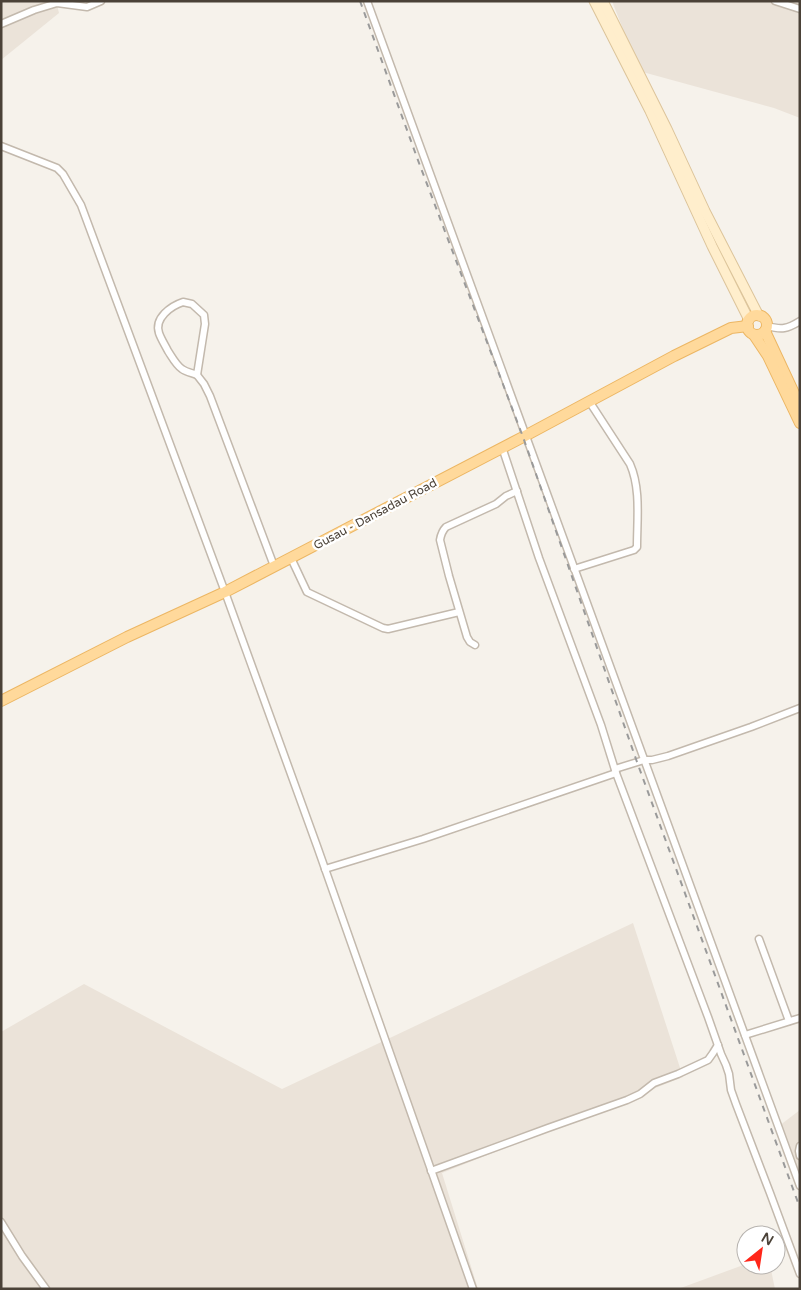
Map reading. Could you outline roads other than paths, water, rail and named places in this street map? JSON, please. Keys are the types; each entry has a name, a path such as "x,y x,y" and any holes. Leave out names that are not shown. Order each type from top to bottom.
{"main road":[{"path":"594,1 641,86 705,211 752,320 750,332 768,356 800,423"},
{"path":"603,1 641,86"},
{"path":"752,320 766,321 766,328 800,406"},
{"name":"Gusau - Dansadau Road","path":"1,700 127,637 225,592 590,402 674,356 731,328 752,320"},
{"path":"754,335 761,334 766,328"}],"street":[{"path":"1,24 34,10 57,3 86,7 101,1"},
{"path":"367,1 800,1186"},
{"path":"779,2 800,9"},
{"path":"1,146 57,168 63,174 81,206 225,592 473,1289"},
{"path":"197,375 205,324 204,315 192,304 183,302 173,306 166,312 160,322 159,333 172,358 183,370 197,375 210,396 274,566"},
{"path":"766,328 787,328 800,322"},
{"path":"574,569 634,550 636,547 636,487 634,474 630,464 590,402"},
{"path":"502,447 539,558 601,725 615,771 726,1065 731,1090 800,1274"},
{"path":"475,645 467,637 459,612 440,534 446,527 496,504 506,496 517,491"},
{"path":"291,558 307,592 383,628 388,629 459,612"},
{"path":"325,869 423,839 644,760 668,756 800,708"},
{"path":"759,939 789,1021"},
{"path":"745,1035 800,1018"},
{"path":"431,1171 627,1100 640,1094 654,1083 708,1060 718,1045"},
{"path":"800,1146 800,1156"},
{"path":"1,1222 22,1256 46,1289"}],"railway":[{"path":"360,1 523,437 637,762 800,1208"}]}
